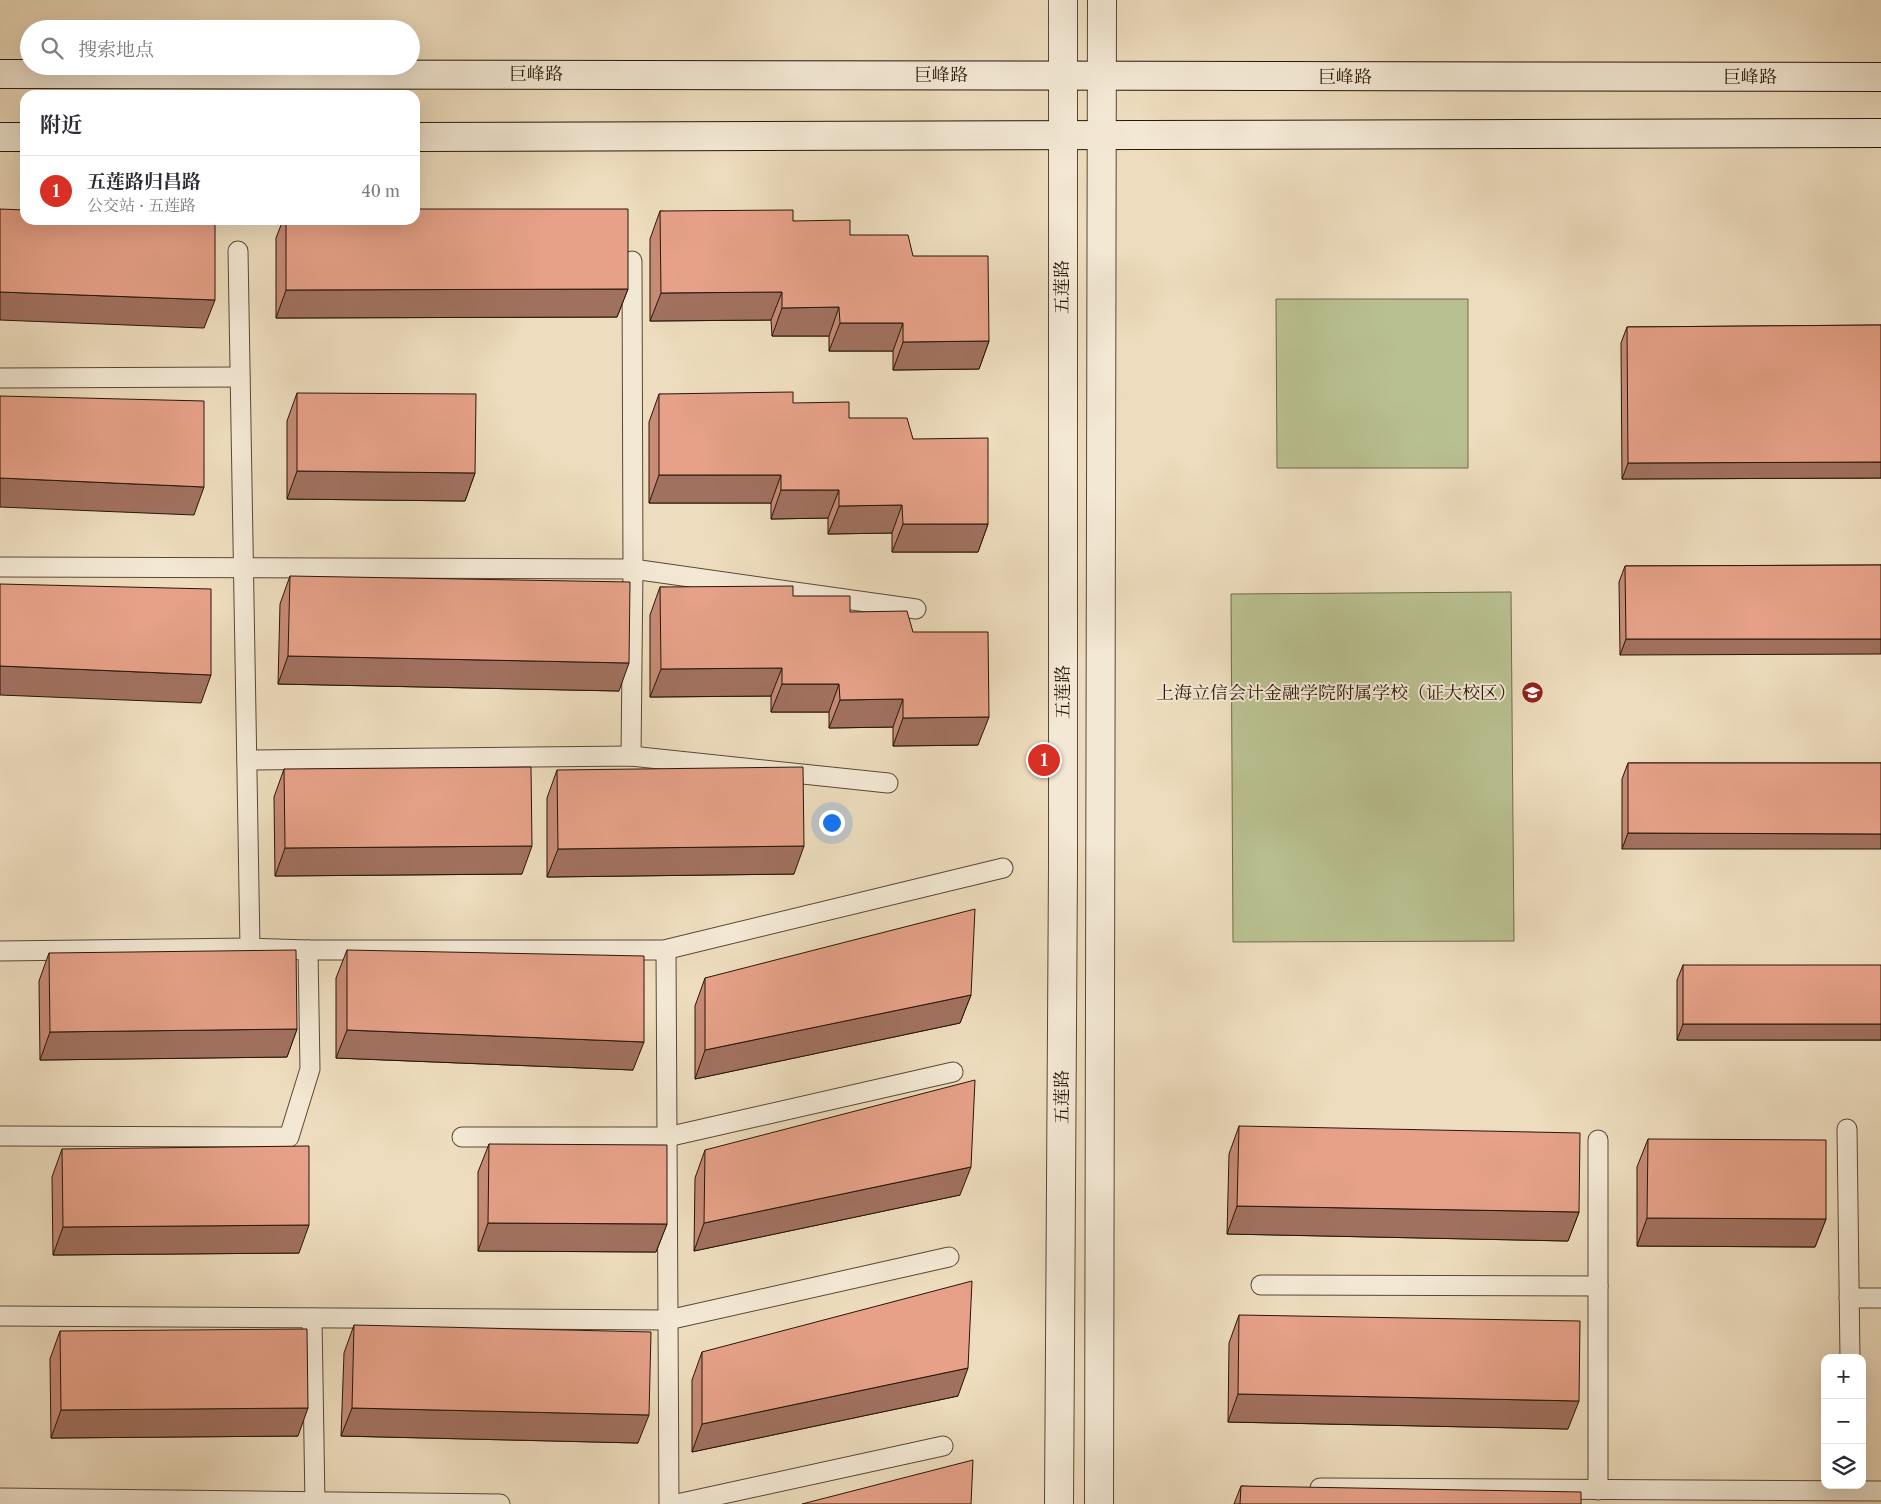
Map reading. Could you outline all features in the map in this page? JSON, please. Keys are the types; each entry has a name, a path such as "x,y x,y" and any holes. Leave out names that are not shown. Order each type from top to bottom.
{"main road":[{"name":"五莲路","path":"1059,1504 1063,867 1063,0"},
{"path":"1099,1504 1102,0"},
{"name":"巨峰路","path":"0,74 20,74"},
{"name":"巨峰路","path":"420,74 1881,77"},
{"path":"420,137 1881,133"},
{"path":"0,138 20,137"}],"lane":[{"path":"238,251 250,948"},
{"path":"631,756 633,569 632,261"},
{"path":"0,378 240,377"},
{"path":"0,567 633,569 916,609"},
{"path":"247,760 631,756 888,783"},
{"path":"0,951 250,948 308,950 666,950 1002,868"},
{"path":"0,1136 289,1137 310,1069 308,950"},
{"path":"666,950 669,1504"},
{"path":"462,1136 667,1136 953,1072"},
{"path":"1847,1129 1850,1354"},
{"path":"1598,1140 1598,1490"},
{"path":"0,1316 668,1320 949,1257"},
{"path":"1261,1284 1598,1286"},
{"path":"1849,1298 1881,1298"},
{"path":"312,1318 315,1503"},
{"path":"677,1504 943,1446"},
{"path":"1299,1488 1852,1493 1881,1491"},
{"path":"0,1498 500,1504"}],"green space":[{"path":"1276,299 1468,299 1468,468 1277,468"},
{"path":"1511,592 1514,941 1233,942 1231,594"}],"building":[{"path":"0,209 20,210 20,225 215,225 215,300 0,292"},
{"path":"420,209 628,209 628,289 286,290 286,225 420,225"},
{"path":"793,210 793,221 850,220 850,235 908,235 913,256 988,256 989,341 903,342 903,323 840,323 839,307 782,308 782,292 661,293 660,211"},
{"path":"1881,325 1881,462 1628,463 1627,327"},
{"path":"793,392 793,403 849,402 849,418 907,418 913,439 988,438 988,524 903,524 902,505 839,506 839,490 781,490 781,475 659,475 659,394"},
{"path":"297,393 476,394 475,473 297,471"},
{"path":"0,396 204,401 204,487 0,478"},
{"path":"1881,565 1881,639 1626,639 1625,566"},
{"path":"290,576 630,582 629,663 288,656"},
{"path":"0,584 211,589 211,675 0,666"},
{"path":"793,586 793,596 850,596 850,612 907,611 913,632 988,632 989,717 903,718 903,699 840,700 839,684 782,684 782,668 661,669 660,587"},
{"path":"1628,763 1881,763 1881,834 1628,833"},
{"path":"531,767 532,846 285,848 284,769"},
{"path":"803,767 804,846 558,849 557,770"},
{"path":"975,909 971,995 705,1050 705,978"},
{"path":"296,950 297,1029 50,1032 49,953"},
{"path":"347,950 644,956 644,1042 347,1030"},
{"path":"1683,965 1881,965 1881,1024 1683,1024"},
{"path":"975,1080 971,1167 704,1223 705,1150"},
{"path":"1239,1126 1580,1133 1579,1212 1237,1206"},
{"path":"1648,1139 1826,1140 1826,1219 1647,1218"},
{"path":"489,1144 667,1145 667,1224 488,1223"},
{"path":"309,1146 309,1225 63,1227 62,1149"},
{"path":"972,1281 968,1368 702,1424 702,1352"},
{"path":"1239,1315 1580,1321 1579,1401 1238,1394"},
{"path":"354,1325 651,1332 649,1415 352,1408"},
{"path":"307,1329 308,1408 61,1410 60,1331"},
{"path":"973,1460 971,1504 802,1504"},
{"path":"1241,1486 1581,1492 1581,1504 1240,1504"}],"place":[{"name":"上海立信会计金融学院附属学校（证大校区）","path":"1532,693"},
{"name":"五莲路归昌路","path":"1044,760"}]}
